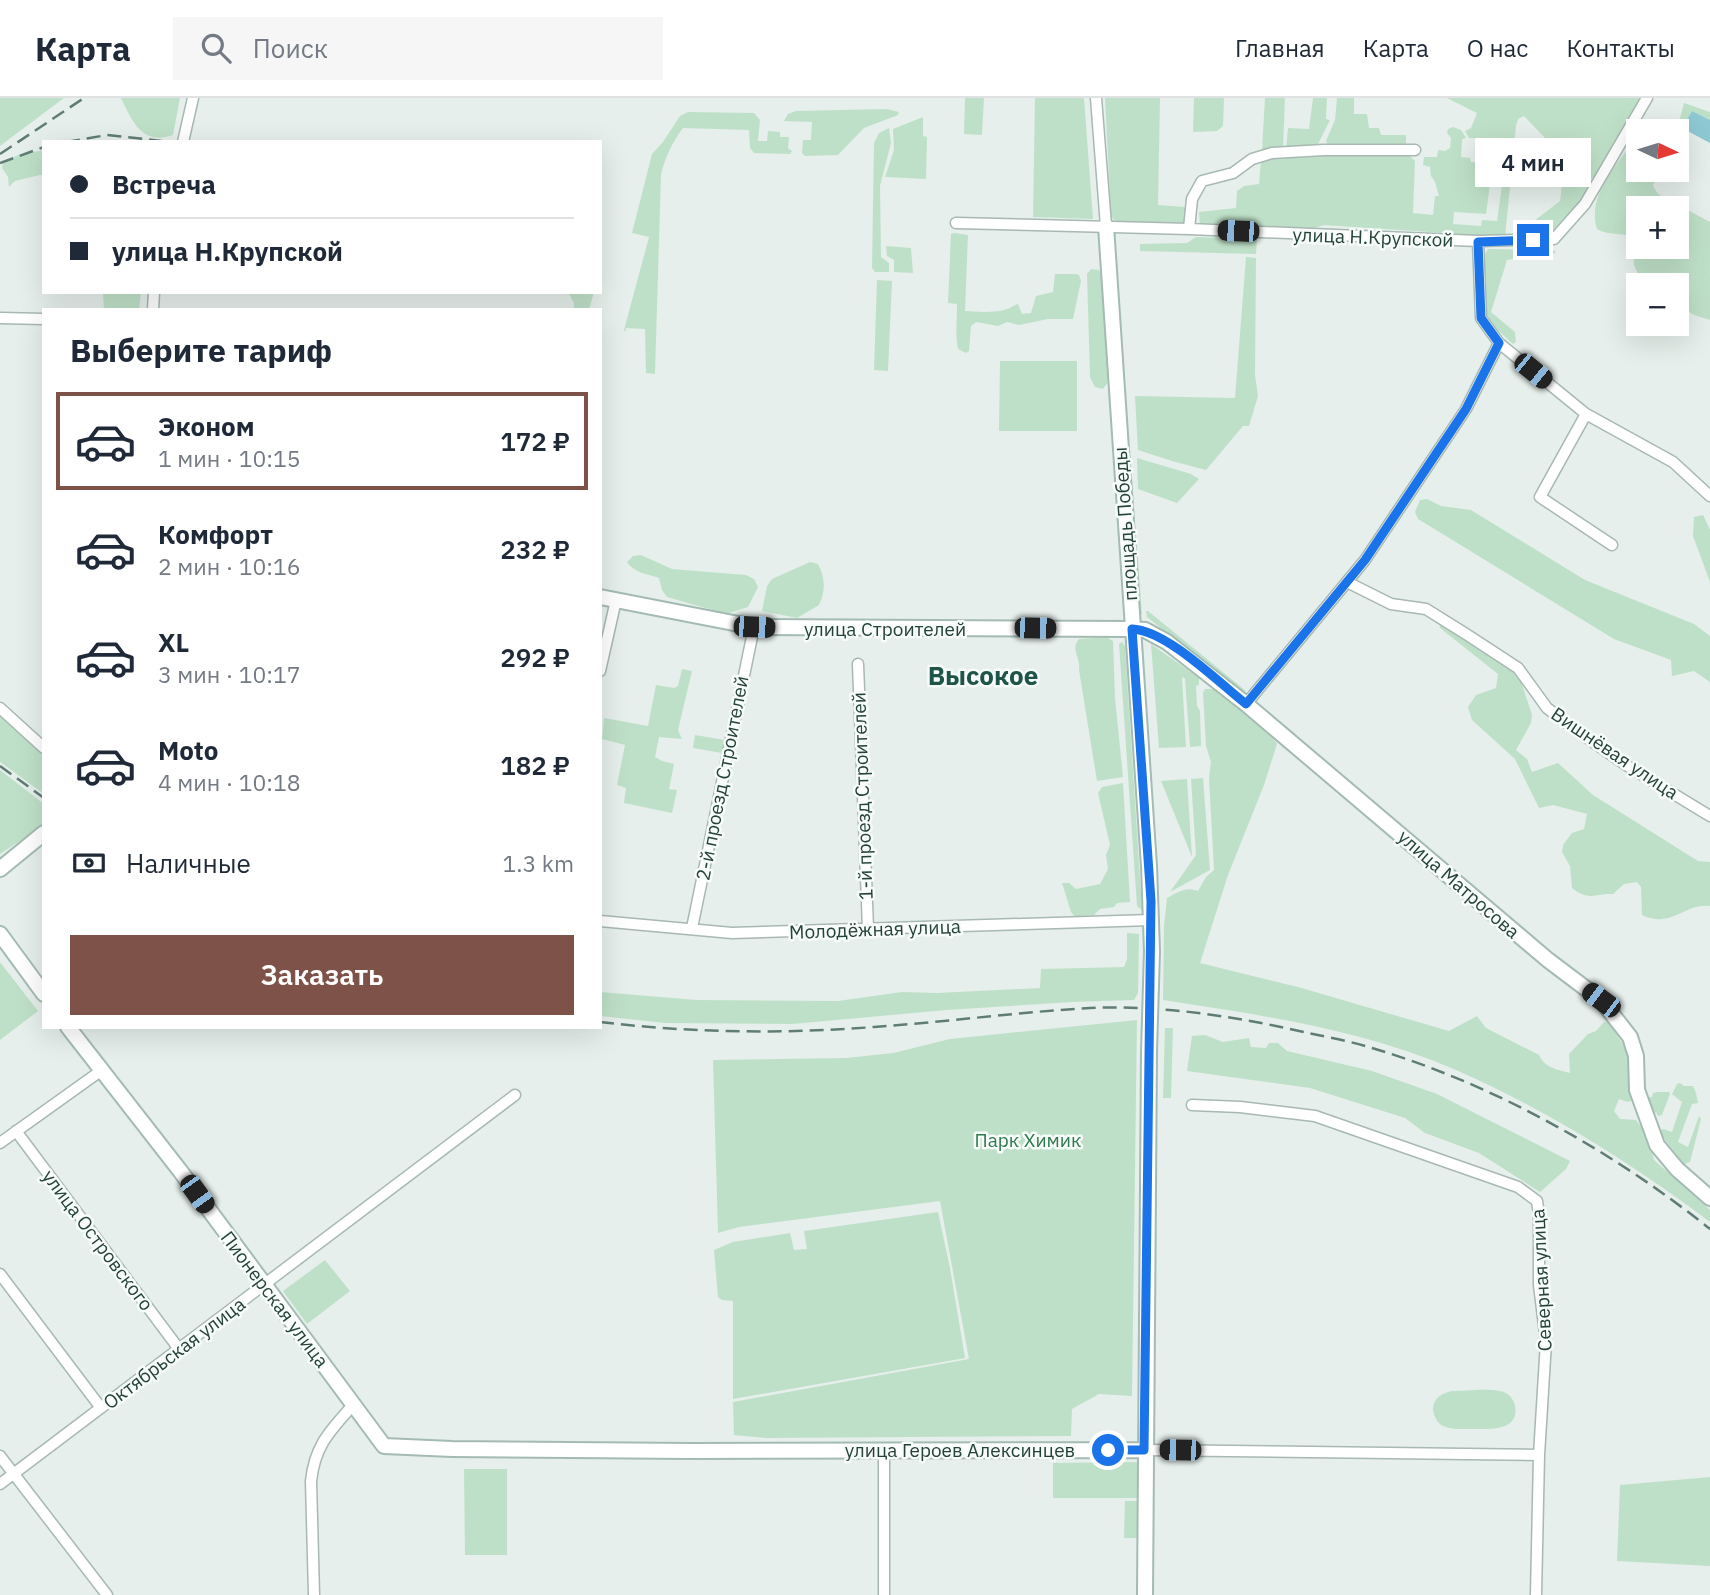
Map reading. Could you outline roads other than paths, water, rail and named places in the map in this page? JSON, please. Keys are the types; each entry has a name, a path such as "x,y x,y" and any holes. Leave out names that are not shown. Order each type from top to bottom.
{"street":[{"path":"183,140 193,98"},
{"name":"площадь Победы","path":"1096,98 1151,920 1144,1450 1145,1595"},
{"name":"улица Н.Крупской","path":"956,223 1189,229 1478,242 1554,239 1585,204 1647,98"},
{"path":"1189,229 1192,199 1202,181 1233,173 1259,156 1324,150 1415,150"},
{"path":"1478,242 1481,318 1499,343 1586,414 1673,462 1710,496"},
{"path":"0,318 42,319"},
{"path":"1246,704 1365,560 1466,409 1499,343"},
{"path":"1586,414 1540,497 1612,545"},
{"name":"Вишнёвая улица","path":"1347,582 1391,604 1426,609 1466,634 1518,668 1547,708 1564,721 1626,765 1710,816"},
{"name":"улица Строителей","path":"602,597 754,627 1132,629"},
{"path":"602,662 616,600"},
{"name":"2-й проезд Строителей","path":"692,928 754,627"},
{"name":"улица Матросова","path":"1132,629 1146,630 1167,642 1246,704 1548,960 1601,1000 1630,1037 1636,1056 1637,1090 1657,1145 1677,1169 1710,1198"},
{"name":"1-й проезд Строителей","path":"858,664 867,929"},
{"path":"0,709 42,746"},
{"path":"0,869 42,835"},
{"name":"Молодёжная улица","path":"602,921 732,933 1151,920"},
{"path":"0,934 42,991"},
{"name":"Пионерская улица","path":"70,1029 381,1443"},
{"path":"0,1143 102,1070"},
{"name":"Октябрьская улица","path":"0,1484 515,1095"},
{"name":"Северная улица","path":"1192,1105 1240,1107 1315,1116 1518,1187 1533,1196 1539,1206 1539,1285 1546,1328 1539,1455 1536,1595"},
{"name":"улица Островского","path":"16,1131 179,1349"},
{"path":"0,1274 101,1408"},
{"path":"314,1595 310,1481 313,1464 323,1439 353,1405"},
{"name":"улица Героев Алексинцев","path":"381,1443 394,1448 452,1449 1144,1450 1539,1455"},
{"path":"884,1449 884,1595"},
{"path":"0,1456 107,1595"}],"water":[{"path":"1692,111 1710,120 1710,143 1689,132 1687,119"}],"railway":[{"path":"0,154 84,98"},
{"path":"78,140 107,135 153,140"},
{"path":"0,163 42,148"},
{"path":"0,766 42,797"},
{"path":"602,1022 703,1030 806,1031 1090,1008 1171,1010 1251,1021 1372,1048 1462,1080 1549,1122 1591,1147 1632,1172 1710,1229"}],"district":[{"name":"Высокое","path":"983,675"}],"park label":[{"name":"Парк Химик","path":"1028,1140"}]}
